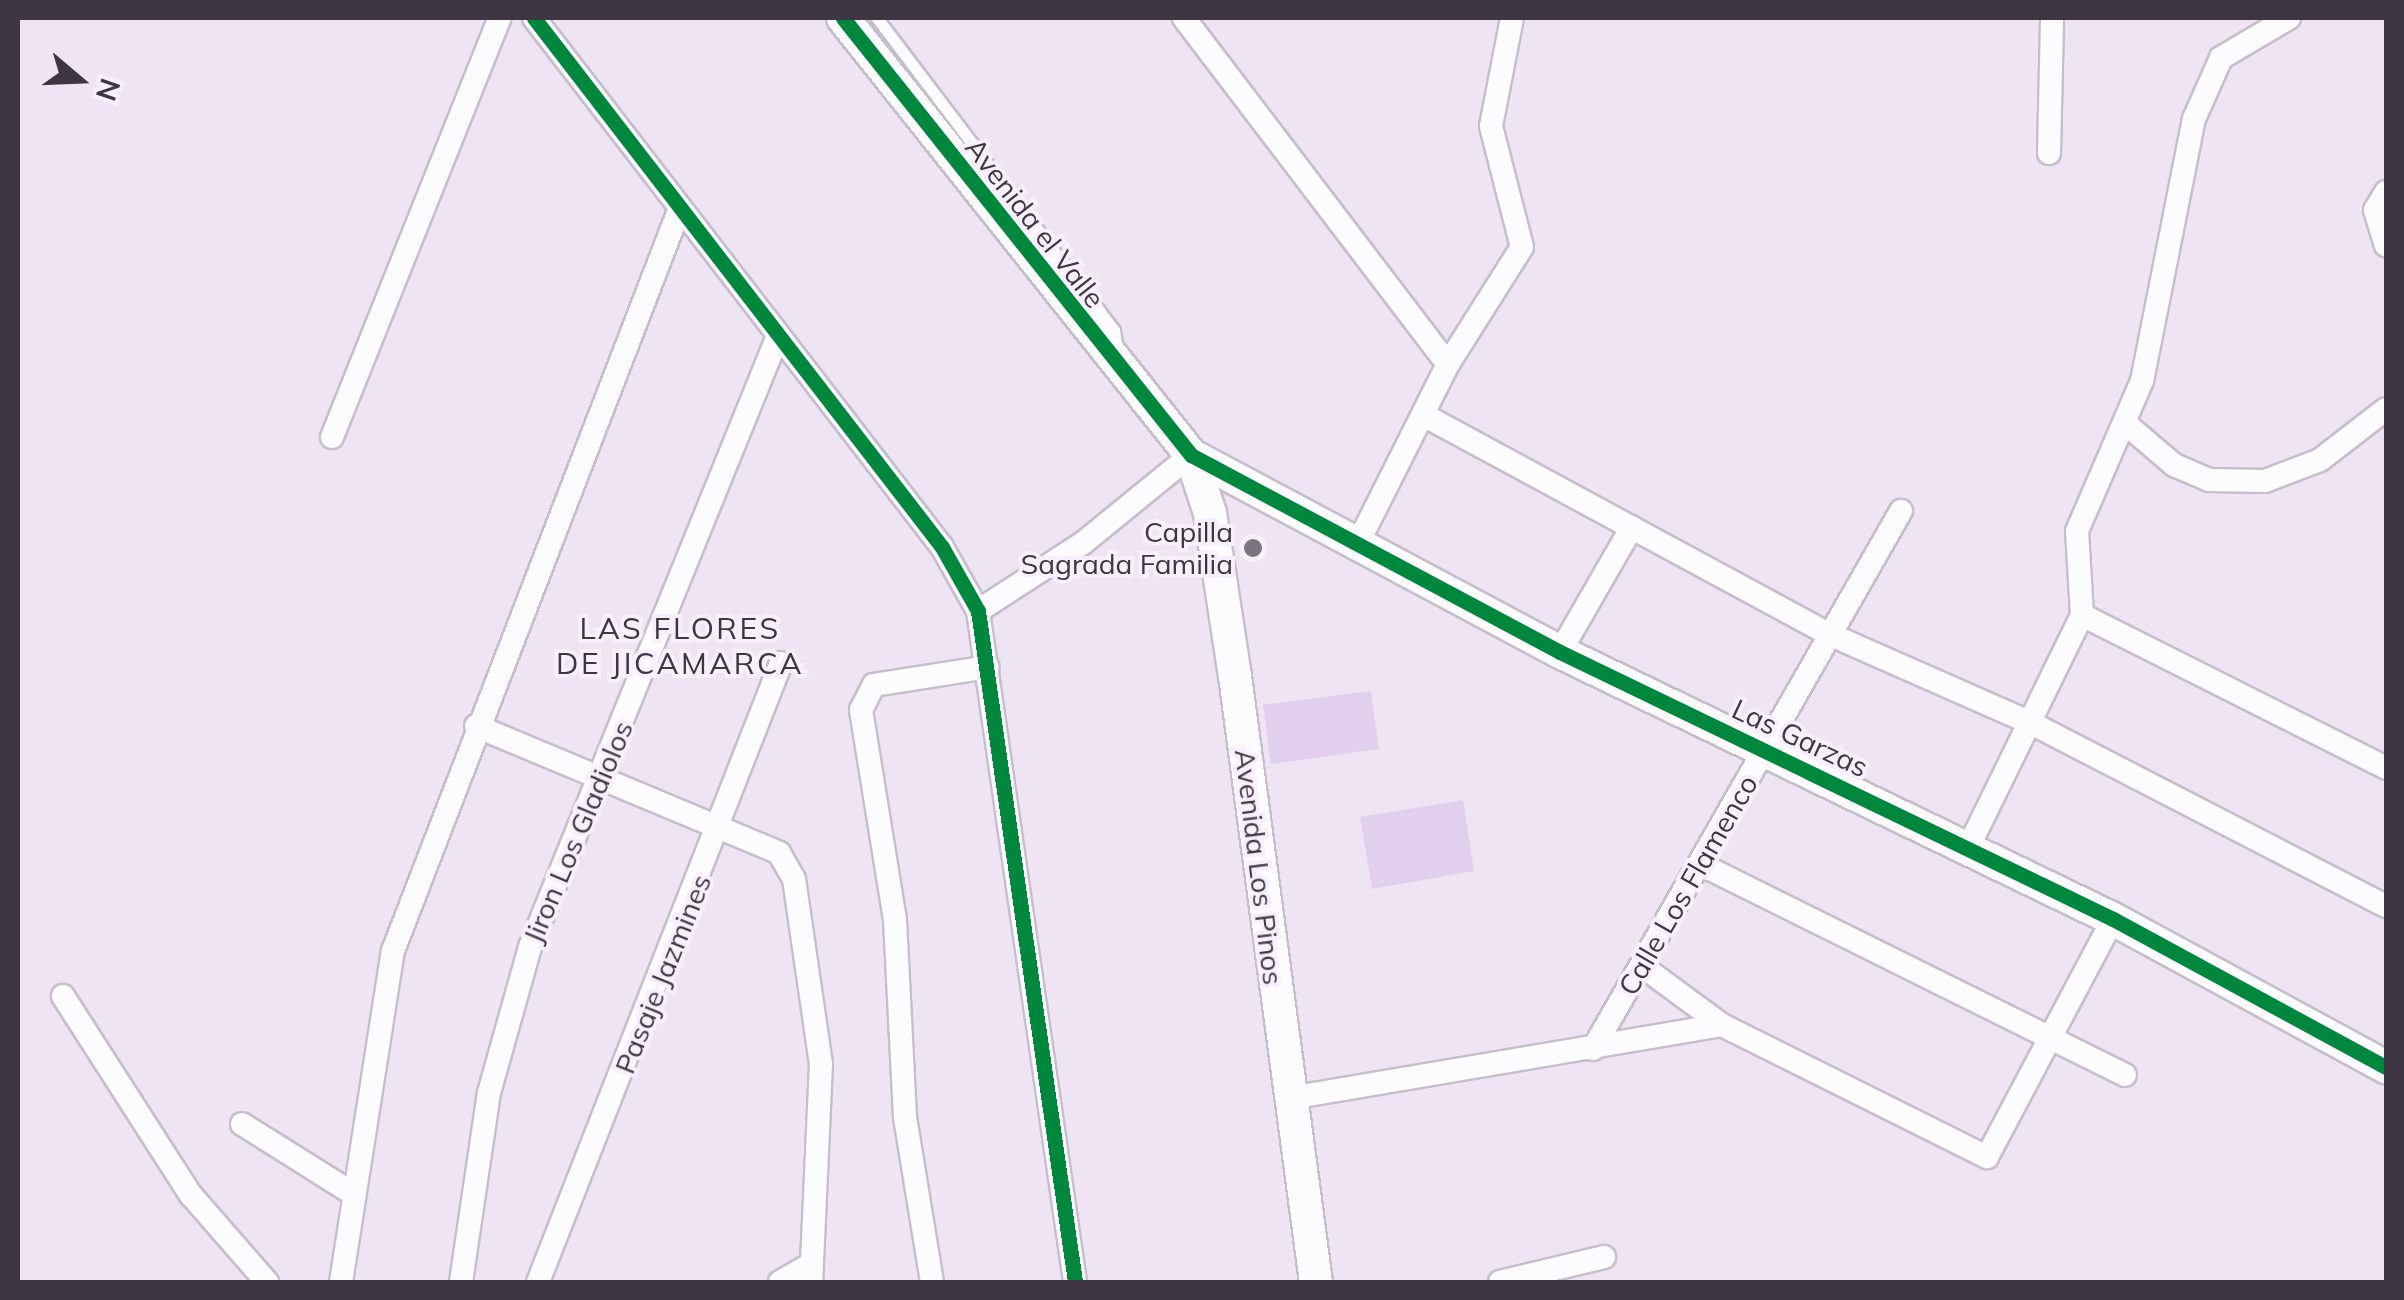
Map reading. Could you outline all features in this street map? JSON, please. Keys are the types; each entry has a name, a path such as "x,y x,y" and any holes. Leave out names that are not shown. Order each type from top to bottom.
{"street":[{"path":"332,437 500,18"},
{"path":"534,18 776,341 942,547 978,611 1075,1282"},
{"name":"Avenida el Valle","path":"843,18 1123,376 1191,454"},
{"path":"1184,18 1448,364"},
{"path":"1358,543 1429,418 1448,364 1522,248 1491,126 1512,18"},
{"path":"2050,153 2052,18"},
{"path":"1969,846 2082,614 2076,531 2126,424 2194,120 2222,58 2289,18"},
{"path":"2386,192 2375,210 2386,245"},
{"path":"341,1282 393,951 476,726 678,213"},
{"name":"Jiron Los Gladiolos","path":"461,1282 505,1020 776,341"},
{"path":"2126,424 2174,465 2210,480 2265,482 2320,460 2386,409"},
{"path":"1429,418 1828,634 2031,722 2386,906"},
{"path":"978,611 1083,543 1191,454"},
{"name":"Las Garzas","path":"1191,454 1560,652 1969,846 2386,1067"},
{"name":"Avenida Los Pinos","path":"1191,454 1210,513 1236,676 1316,1282"},
{"name":"Calle Los Flamenco","path":"1592,1050 1702,866 1828,634 1901,511"},
{"path":"1560,652 1632,527"},
{"path":"2082,614 2386,768"},
{"name":"Pasaje Jazmines","path":"538,1282 724,825 781,662"},
{"path":"932,1282 904,1118 895,920 862,710 874,685 988,667"},
{"path":"476,726 603,773 724,825 778,853 794,879 822,1064 811,1273 780,1282"},
{"path":"1702,866 2125,1075"},
{"path":"1642,966 1722,1026 1986,1157 2112,919"},
{"path":"63,996 191,1195 268,1282"},
{"path":"1290,1098 1722,1026"},
{"path":"242,1124 352,1193"},
{"path":"1500,1282 1604,1257"}],"lane":[{"path":"877,18 1114,330 1123,376"}],"shaded area":[{"path":"1371,691 1379,749 1271,764 1263,705"},
{"path":"1463,800 1474,871 1372,889 1360,817"}],"cycle path":[{"path":"534,18 942,547 978,611 1075,1282"},
{"path":"843,18 1191,455 1560,652 2113,919 2386,1067"}],"place":[{"name":"Capilla Sagrada Familia","path":"1253,548"}],"district":[{"name":"LAS FLORES DE JICAMARCA","path":"680,645"}]}
